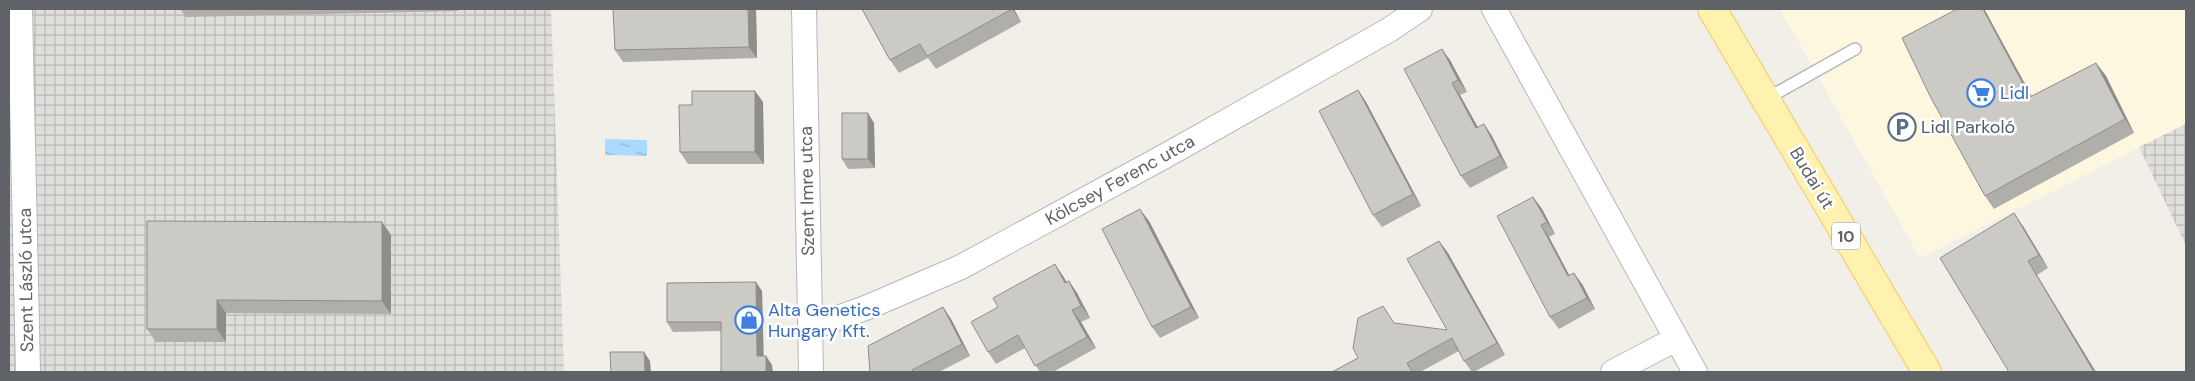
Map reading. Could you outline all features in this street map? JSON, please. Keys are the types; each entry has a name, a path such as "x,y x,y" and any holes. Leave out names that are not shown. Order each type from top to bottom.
{"main road":[{"name":"Budai út","path":"1712,9 1927,372"}],"street":[{"name":"Szent László utca","path":"20,9 28,372"},
{"name":"Szent Imre utca","path":"804,9 811,372"},
{"name":"Kölcsey Ferenc utca","path":"810,328 868,307 961,266 1165,156 1389,30 1420,9"},
{"path":"1494,9 1695,372"},
{"path":"1613,372 1676,340"}],"lane":[{"path":"1766,99 1855,49"}],"shaded area":[{"path":"9,9 551,9 564,372 9,372"},
{"path":"1780,9 2186,9 2186,124 1920,258"},
{"path":"2186,124 2186,246 2139,147"}],"water":[{"path":"605,139 647,140 647,156 605,155"}],"building":[{"path":"613,9 748,9 749,47 615,50"},
{"path":"862,9 1012,9 927,56 920,44 890,60"},
{"name":"Lidl","path":"1957,9 1983,9 2030,97 2096,63 2125,119 1985,196 1931,98 1902,38"},
{"path":"1442,49 1458,80 1452,83 1476,128 1484,124 1500,156 1461,176 1404,69"},
{"path":"1358,90 1413,194 1373,215 1319,111"},
{"path":"692,91 755,91 755,152 680,152 679,105 692,105"},
{"path":"842,113 868,113 868,159 842,159"},
{"path":"1533,197 1547,222 1541,225 1568,276 1574,273 1587,298 1550,317 1497,216"},
{"path":"1140,209 1191,307 1152,327 1102,229"},
{"path":"2014,213 2039,255 2028,261 2094,372 2009,372 1940,258"},
{"path":"147,221 382,222 382,301 217,300 217,329 147,329"},
{"path":"1439,241 1497,343 1464,361 1452,338 1407,363 1412,372 1332,372 1358,358 1353,348 1358,318 1383,306 1394,323 1447,330 1407,259"},
{"path":"1055,264 1065,283 1069,281 1081,306 1072,310 1087,337 1035,366 1018,335 988,352 971,322 998,307 993,298"},
{"path":"756,282 757,356 766,356 766,372 721,372 721,322 667,322 667,283"},
{"path":"943,307 962,344 912,370 912,372 870,372 868,346"},
{"path":"610,352 644,352 645,372 611,372"}],"place":[{"name":"Lidl","path":"1981,93"},
{"name":"Lidl Parkoló","path":"1902,127"},
{"name":"Alta Genetics Hungary Kft.","path":"749,320"}]}
